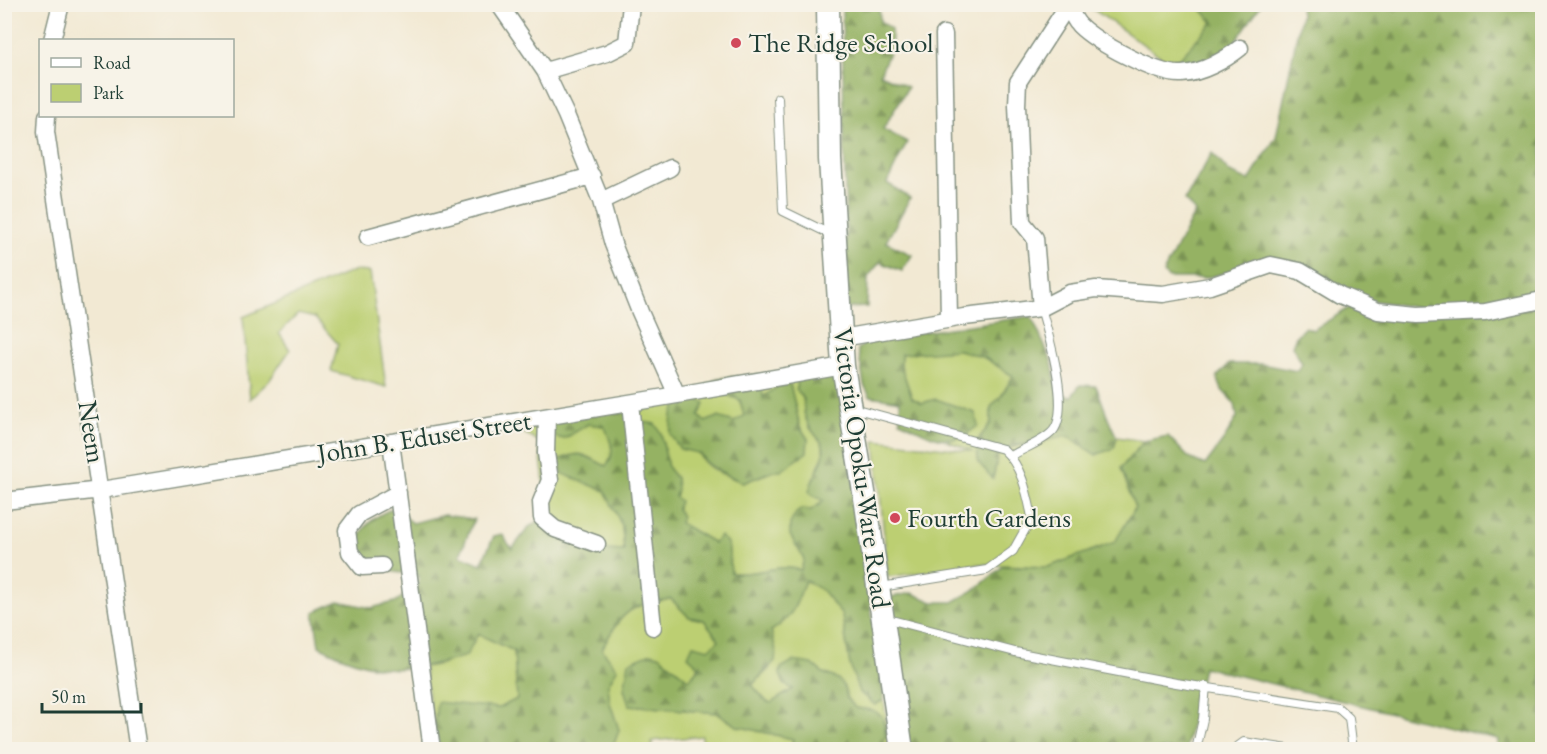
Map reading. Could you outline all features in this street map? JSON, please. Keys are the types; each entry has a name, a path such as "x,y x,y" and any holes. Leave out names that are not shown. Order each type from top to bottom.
{"main road":[{"name":"Victoria Opoku-Ware Road","path":"828,4 830,159 843,366 879,588 902,750"}],"street":[{"path":"52,39 61,4"},
{"path":"499,4 544,71 566,115 592,176 613,244 632,293 678,395"},
{"path":"544,71 607,53 627,43 631,4"},
{"path":"1068,5 1077,24 1105,45 1160,71 1182,74 1227,58 1240,48"},
{"path":"1041,308 1035,238 1023,222 1017,105 1018,82 1068,5"},
{"path":"944,34 950,319"},
{"name":"Neem","path":"47,117 46,132 138,750"},
{"path":"601,201 670,168"},
{"path":"368,237 592,176"},
{"path":"842,338 950,319 1041,308 1070,293 1096,289 1163,294 1210,286 1271,265 1300,271 1340,295 1378,311 1418,315 1485,312 1542,300"},
{"name":"John B. Edusei Street","path":"4,501 101,490 843,366"},
{"path":"630,403 653,627"},
{"path":"547,417 546,453 550,480 541,502 542,518 555,529 597,544"},
{"path":"392,442 432,750"},
{"path":"382,566 362,567 350,552 347,530 359,514 398,493"}],"lane":[{"path":"778,98 783,211 835,236"},
{"path":"1011,456 1051,434 1058,423 1060,409 1055,358 1041,308"},
{"path":"850,407 1003,449 1011,456 1026,486 1032,517 1013,551 987,570 879,588"},
{"path":"883,618 1015,652 1176,682 1338,708 1349,718 1353,750"},
{"path":"1196,750 1203,719 1206,686"},
{"path":"1233,750 1244,742 1295,750"}],"green space":[{"path":"842,5 879,5 880,21 891,29 892,45 880,74 908,87 883,129 907,142 887,183 910,198 886,242 912,255 902,271 880,262 868,277 867,307 847,308"},
{"path":"1090,5 1197,5 1213,22 1173,65"},
{"path":"1197,5 1261,5 1228,52 1195,63 1173,65 1213,22"},
{"path":"1300,5 1542,5 1542,293 1503,302 1432,310 1364,299 1277,260 1205,278 1169,278 1163,273 1195,212 1185,200 1212,153 1230,173 1249,181 1276,137 1301,15"},
{"path":"353,271 370,272 386,387 331,371 338,344 315,318 298,314 279,333 290,350 269,381 250,399 243,317"},
{"path":"1352,306 1372,314 1542,307 1542,749 1497,749 1498,739 1203,667 1186,749 905,749 886,611 891,597 912,593 933,602 953,602 976,589 1003,566 1048,567 1115,542 1135,508 1121,468 1144,441 1168,436 1189,458 1205,465 1237,417 1235,404 1222,390 1217,377 1229,364 1261,364 1297,371 1302,363 1292,346 1296,336 1305,327 1313,330"},
{"path":"1031,316 1052,362 1057,392 1071,397 1080,385 1096,386 1117,437 1114,448 1096,455 1068,436 1013,446 998,454 993,479 978,462 977,441 991,423 991,407 1002,395 1013,376 985,358 959,350 901,354 901,366 912,398 922,403 936,399 975,413 978,426 967,434 948,439 931,435 900,421 900,401 870,396 864,385 858,349 869,340"},
{"path":"959,349 985,358 1014,376 991,407 991,423 977,441 978,462 993,478 998,454 1010,448 1068,436 1096,455 1114,448 1117,437 1144,441 1121,468 1135,508 1116,542 1048,567 980,564 888,577 875,440 973,451 947,441 968,435 975,413 936,399 922,403 912,398 901,366 901,354"},
{"path":"838,373 884,700 875,705 859,692 850,665 842,615 822,590 805,580 797,603 789,615 771,631 776,651 775,661 752,685 767,702 771,703 793,689 784,684 780,674 781,668 793,661 812,664 823,673 838,679 844,687 847,699 856,708 872,710 882,716 885,738 881,750 791,749 793,739 737,726 717,713 629,705 624,689 629,662 651,653 659,655 689,680 700,667 688,656 693,645 709,649 719,640 704,620 689,617 671,599 645,604 628,612 615,627 602,649 617,669 608,685 610,703 619,730 612,749 441,749 434,730 437,702 499,708 517,699 514,651 478,634 466,656 408,668 374,667 319,646 314,612 339,601 371,608 395,602 418,586 419,575 394,572 369,563 355,548 369,523 394,508 413,523 444,515 474,519 460,555 481,564 494,536 502,534 512,549 529,527 540,520 601,550 624,551 622,526 605,491 563,474 558,460 579,454 606,466 612,452 604,426 588,424 564,439 550,436 548,423 614,411 626,413 638,435 644,422 655,424 661,433 668,468 676,478 675,497 680,501 677,509 682,516 680,523 714,543 720,536 728,543 731,573 784,568 801,570 804,559 790,535 790,524 796,513 802,509 811,510 824,501 809,493 824,451 823,445 805,417 804,399 796,390 798,377"},
{"path":"760,375 763,397 778,386 790,384 800,427 808,439 807,452 781,471 772,471 743,483 713,467 698,453 680,449 670,434 672,415 679,399 692,396 705,403 699,416 705,422 718,417 734,422 744,416 740,400 724,394 709,398 706,386 718,378"},
{"path":"798,377 809,427 823,444 823,457 818,467 824,501 811,510 802,509 804,559 801,570 784,568 731,573 728,543 714,543 680,523 674,498 676,478 668,468 661,433 642,430 638,436 626,413 679,399 692,441 704,462 718,472 743,483 797,460 808,439 800,427 790,384 778,386 763,398 761,384"},
{"path":"724,394 739,401 745,417 734,422 718,417 705,422 699,416 692,396"},
{"path":"548,423 564,439 588,424 604,426 612,452 606,466 588,456 579,454 559,460 588,482 605,490 622,526 624,551 601,550 540,520 547,507 539,442 521,431"},
{"path":"805,580 822,590 842,615 850,665 884,700 890,749 881,749 887,733 882,716 872,710 856,708 847,699 844,687 838,679 823,673 812,664 794,689 771,703 767,702 752,685 769,669 776,651 771,631 784,621 793,609"},
{"path":"671,599 689,617 704,620 720,640 689,680 659,655 629,705 717,713 737,726 793,739 791,749 703,749 702,736 652,741 652,749 612,749 619,730 610,703 602,649 615,627 628,612 645,604"},
{"path":"478,634 514,651 517,699 499,708 469,707 434,730 424,667 442,664"}],"place":[{"name":"The Ridge School","path":"736,43"},
{"name":"Fourth Gardens","path":"895,518"}]}
